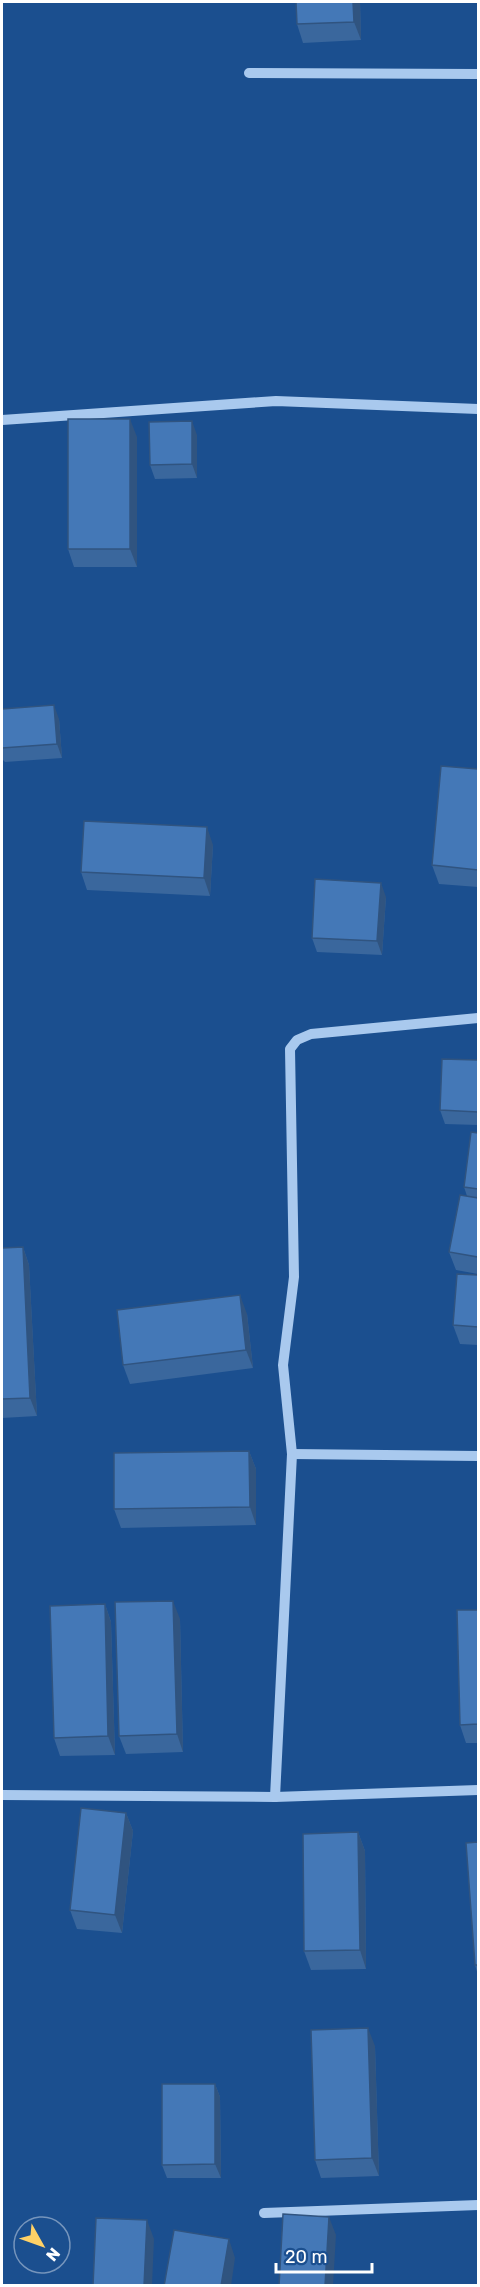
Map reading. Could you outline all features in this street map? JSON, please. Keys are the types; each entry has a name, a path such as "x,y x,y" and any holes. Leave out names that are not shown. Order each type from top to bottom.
{"street":[{"path":"249,73 478,74"},
{"path":"2,420 276,401 478,409"},
{"path":"275,1797 292,1454 283,1365 294,1277 290,1049 297,1040 311,1034 478,1018"},
{"path":"292,1454 478,1456"},
{"path":"2,1795 275,1797 478,1790"},
{"path":"264,2213 478,2205"}],"building":[{"path":"296,2 353,2 354,22 297,24"},
{"path":"68,419 130,419 130,549 68,549"},
{"path":"192,421 192,464 150,465 149,422"},
{"path":"54,705 57,744 2,748 2,709"},
{"path":"441,766 478,769 478,870 432,865"},
{"path":"84,821 207,827 204,878 81,872"},
{"path":"315,879 381,883 377,941 312,938"},
{"path":"442,1059 478,1060 478,1112 440,1110"},
{"path":"471,1132 478,1133 478,1189 464,1187"},
{"path":"460,1195 478,1198 478,1257 449,1252"},
{"path":"23,1247 30,1398 2,1399 2,1248"},
{"path":"457,1274 478,1275 478,1327 453,1325"},
{"path":"240,1295 246,1350 123,1365 117,1310"},
{"path":"249,1451 250,1507 114,1509 114,1453"},
{"path":"173,1601 177,1734 119,1736 115,1602"},
{"path":"105,1604 108,1736 54,1738 50,1606"},
{"path":"457,1610 478,1610 478,1724 460,1725"},
{"path":"81,1808 126,1813 115,1915 70,1910"},
{"path":"358,1832 360,1950 304,1951 303,1834"},
{"path":"478,1842 478,1965 475,1965 466,1843"},
{"path":"368,2028 372,2158 315,2160 311,2030"},
{"path":"162,2084 215,2084 215,2164 162,2165"},
{"path":"283,2214 329,2217 325,2286 279,2286"},
{"path":"96,2218 147,2220 144,2286 93,2286"},
{"path":"174,2230 229,2239 221,2286 164,2286"}]}
